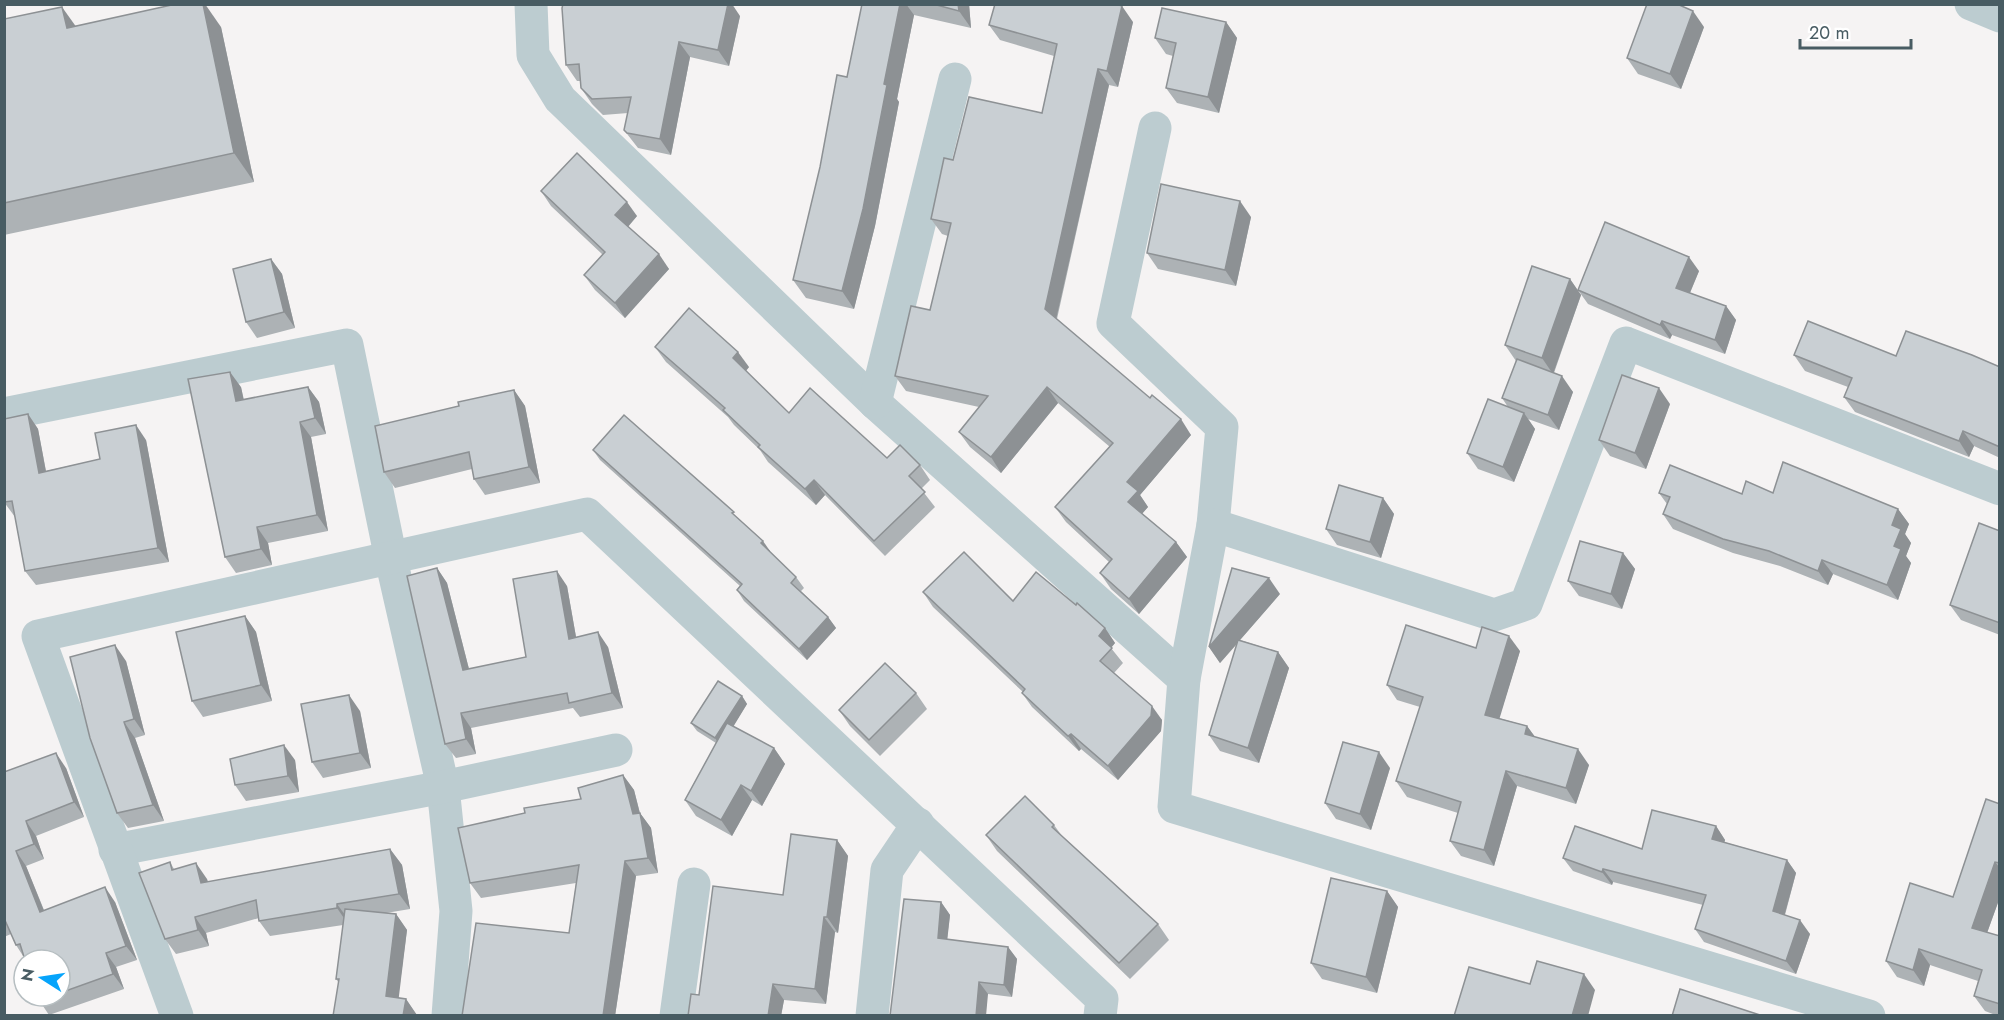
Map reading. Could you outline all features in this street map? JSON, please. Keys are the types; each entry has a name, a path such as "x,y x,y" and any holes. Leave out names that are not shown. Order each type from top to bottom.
{"street":[{"path":"531,4 533,55 560,99 875,403 1184,679"},
{"path":"1971,4 2000,16"},
{"path":"875,403 955,79"},
{"path":"1155,128 1113,323 1221,427 1213,525 1184,679 1174,807 1869,1016"},
{"path":"1213,525 1494,615 1526,604 1626,343 2000,489"},
{"path":"4,414 347,345 391,559 443,787 456,911 448,1016"},
{"path":"177,1016 38,636 587,514 1102,999 1100,1016"},
{"path":"115,850 443,787 616,750"},
{"path":"872,1016 887,870 918,824"},
{"path":"676,1016 694,884"}],"building":[{"path":"176,4 203,4 234,153 4,203 4,19 62,7 67,28"},
{"path":"563,4 728,4 718,50 679,42 660,139 627,133 624,130 631,97 592,99 581,88 579,64 566,65"},
{"path":"862,4 900,4 863,209 842,291 793,280 820,167 837,75 847,77"},
{"path":"933,4 958,4 959,11"},
{"path":"995,4 1116,4 1122,6 1107,71 1098,69 1045,309 1150,398 1152,395 1181,419 1127,482 1138,491 1128,502 1176,542 1129,599 1100,573 1112,559 1055,507 1113,443 1047,387 991,457 959,432 988,396 895,376 911,306 930,310 951,223 931,219 944,158 953,160 969,97 1042,113 1057,44 989,25"},
{"path":"1647,4 1677,4 1693,11 1670,74 1627,58"},
{"path":"1162,8 1226,22 1208,97 1166,88 1176,43 1155,38"},
{"path":"577,153 627,202 615,215 659,254 615,303 584,275 605,252 541,191"},
{"path":"1161,184 1240,201 1225,270 1147,253"},
{"path":"1605,222 1689,257 1676,288 1726,306 1715,340 1662,321 1660,325 1578,290"},
{"path":"271,259 284,312 246,322 233,269"},
{"path":"1532,266 1570,279 1542,358 1505,345"},
{"path":"689,308 738,352 733,358 789,413 810,388 887,458 900,445 920,465 909,476 925,492 874,541 814,480 805,489 758,447 760,445 723,410 725,408 655,347"},
{"path":"1808,321 1896,356 1906,331 2000,367 2000,447 1963,431 1959,441 1844,397 1852,378 1794,355"},
{"path":"1517,359 1562,376 1548,415 1502,398"},
{"path":"230,372 236,401 308,387 315,418 300,422 317,515 257,527 261,549 225,557 188,379"},
{"path":"1622,375 1659,388 1635,453 1599,440"},
{"path":"514,390 529,467 474,479 469,452 384,472 375,426 459,406 458,402"},
{"path":"1488,399 1524,413 1503,467 1467,453"},
{"path":"28,414 39,473 100,459 95,433 136,425 158,548 25,571 12,501 4,502 4,419"},
{"path":"624,415 734,512 732,513 763,541 761,543 796,577 791,583 828,617 799,649 737,590 742,584 593,450"},
{"path":"1783,462 1898,509 1892,525 1901,529 1894,546 1901,549 1887,585 1822,560 1818,571 1769,551 1723,539 1663,514 1670,497 1659,493 1670,465 1742,494 1746,481 1773,493"},
{"path":"1339,485 1383,498 1370,542 1326,529"},
{"path":"1979,523 2000,531 2000,623 1950,605"},
{"path":"1580,541 1623,553 1611,594 1568,581"},
{"path":"964,552 1013,601 1036,572 1105,628 1099,636 1112,648 1100,661 1152,706 1151,716 1108,766 1071,734 1068,736 1022,693 1025,689 923,592"},
{"path":"437,568 463,670 526,657 513,579 557,571 569,639 598,632 612,693 569,703 567,693 461,713 466,739 445,744 407,576"},
{"path":"1232,568 1269,578 1209,647"},
{"path":"245,616 261,685 192,701 176,632"},
{"path":"1406,625 1476,648 1482,627 1509,636 1485,715 1527,726 1525,734 1578,749 1566,788 1506,771 1484,850 1450,841 1461,802 1396,781 1423,697 1387,685"},
{"path":"1238,640 1278,652 1248,748 1209,735"},
{"path":"115,645 134,719 124,722 153,805 117,813 90,738 70,657"},
{"path":"885,663 916,693 869,740 839,710"},
{"path":"718,681 742,696 715,738 691,723"},
{"path":"349,695 360,753 312,762 301,704"},
{"path":"727,723 774,748 751,791 741,785 721,820 685,800"},
{"path":"1343,742 1379,752 1360,814 1325,803"},
{"path":"284,745 288,776 235,785 230,759"},
{"path":"56,753 74,802 26,821 34,844 16,851 40,912 105,887 126,946 106,953 113,974 72,989 72,948 21,948 20,944 16,945 4,918 4,772"},
{"path":"623,775 633,814 640,813 648,858 625,861 603,1016 462,1016 476,923 569,933 579,865 470,883 458,828 525,813 524,808 581,799 578,788"},
{"path":"1025,796 1054,825 1052,827 1158,924 1119,963 986,835"},
{"path":"1986,799 2000,804 2000,863 1995,862 1972,928 2000,936 2000,1004 1974,996 1982,970 1919,949 1913,970 1886,961 1910,883 1953,897"},
{"path":"1652,810 1716,826 1712,839 1787,860 1773,911 1800,920 1786,961 1695,929 1706,895 1603,869 1602,872 1563,858 1575,826 1642,849"},
{"path":"791,834 837,840 815,989 773,984 768,1016 688,1016 691,994 699,995 713,886 783,895"},
{"path":"390,849 399,894 337,904 337,908 259,921 256,900 195,917 198,930 165,939 139,873 170,862 172,870 196,863 201,883"},
{"path":"1331,878 1387,891 1366,977 1311,963"},
{"path":"904,899 941,902 938,938 1008,947 1004,985 979,982 976,1016 890,1016"},
{"path":"345,909 396,914 386,996 406,999 403,1016 333,1016 339,979 336,979"},
{"path":"1537,961 1584,974 1572,1016 1454,1016 1469,967 1530,984"},
{"path":"1680,989 1763,1016 1672,1016"}]}
